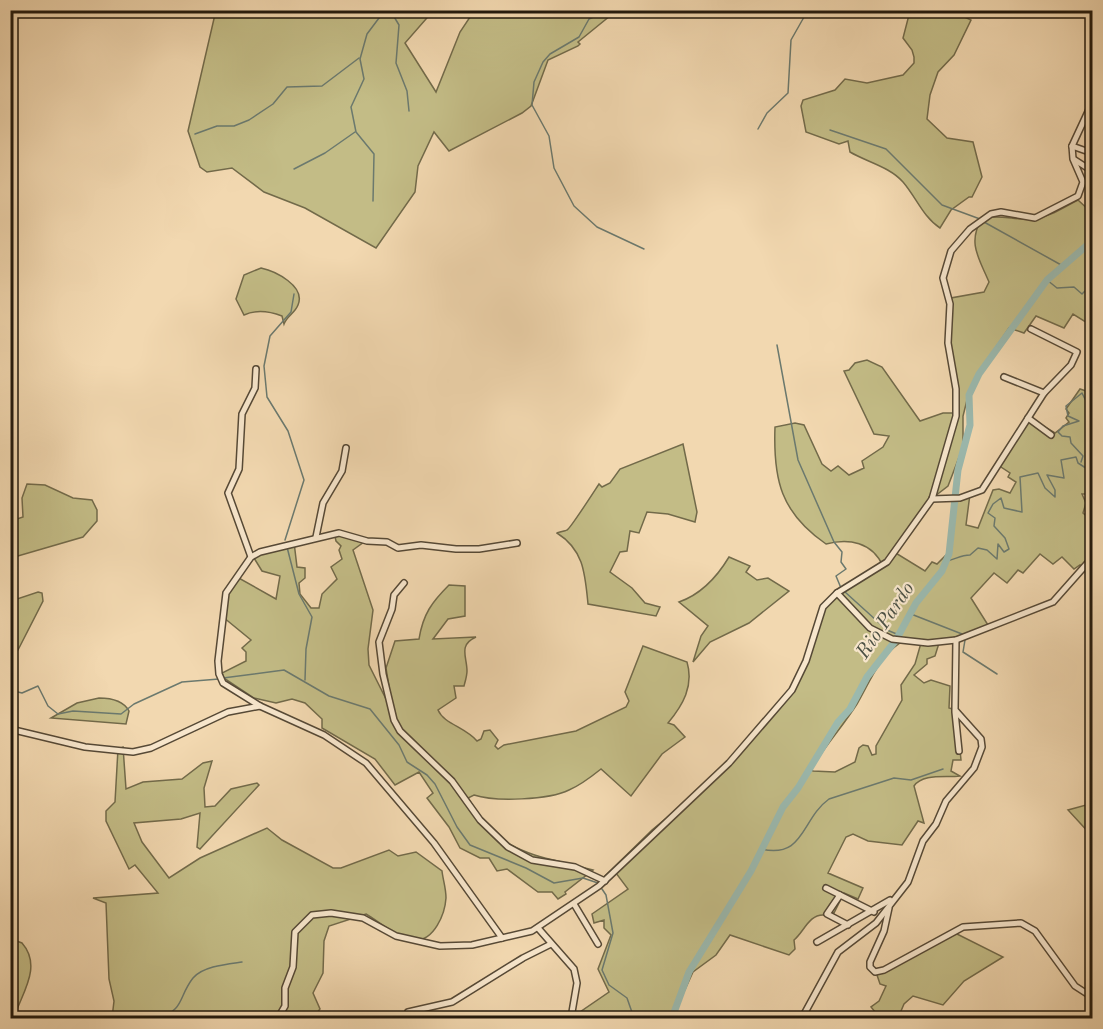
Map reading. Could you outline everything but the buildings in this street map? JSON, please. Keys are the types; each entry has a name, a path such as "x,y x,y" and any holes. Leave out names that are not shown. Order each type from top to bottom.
{"street":[{"path":"10,15 10,20"},
{"path":"278,1018 285,1006 285,988 293,967 295,932 312,915 331,913 363,918 411,942 440,946 472,945 538,928 605,881 729,763 778,708 801,675 823,607 837,592 887,562 932,498 956,416 956,389 948,343 950,304 943,278 946,260 965,235 991,214 1002,212 1035,218 1074,199 1082,191 1083,182 1073,159 1072,146 1091,110 1092,103"},
{"path":"1072,146 1092,153"},
{"path":"1073,159 1092,171"},
{"path":"932,498 960,498 982,490 1044,393 1071,365 1077,352 1031,329"},
{"path":"251,557 228,493 239,469 242,414 255,388 256,369"},
{"path":"1004,377 1044,393"},
{"path":"1028,418 1051,435"},
{"path":"316,537 323,503 342,471 346,448"},
{"path":"502,938 434,843 377,773 324,735 260,706 223,683 218,661 226,593 251,557 260,552 316,537 346,533 368,542 387,542 398,548 422,545 479,549 517,543"},
{"path":"837,592 870,628 892,639 928,643 956,640 1053,602 1092,558"},
{"path":"404,583 394,595 392,609 379,642 383,674 394,720 399,731 452,781 480,820 508,847 532,860 575,867 605,881"},
{"path":"956,640 955,710 958,750"},
{"path":"10,729 85,747 134,752 151,748 228,712 260,706"},
{"path":"802,1018 838,952 870,929 908,882 923,842 936,824 951,794 974,768 982,747 980,736 955,710"},
{"path":"826,888 874,912"},
{"path":"840,895 827,914 848,925"},
{"path":"817,942 874,912 894,898"},
{"path":"574,904 598,944"},
{"path":"889,907 884,932 870,962 870,967 875,972 884,970 963,927 1021,922 1035,931 1075,986 1092,997"},
{"path":"538,928 569,963 577,976 571,1018"},
{"path":"408,1012 452,1002 513,963 551,944"}],"shaded area":[{"path":"216,10 433,11 405,43 436,92 460,32 474,11 616,11 578,42 580,44 578,46 548,60 531,106 522,113 449,151 434,132 418,166 415,192 376,248 305,208 264,192 232,168 207,172 200,167 188,131"},
{"path":"910,11 952,11 971,20 954,55 938,72 930,95 927,119 947,138 973,142 982,177 972,197 951,210 940,228 929,218 898,177 850,152 848,141 839,144 806,132 801,106 803,100 835,90 845,79 867,83 903,75 914,63 912,50 903,38"},
{"path":"1078,200 1092,213 1092,326 1073,314 1064,328 1036,316 1024,333 1009,328 981,370 968,396 963,416 963,447 948,486 926,503 894,552 925,571 932,562 937,564 949,552 954,497 970,494 966,525 978,528 993,490 999,489 1010,493 1016,482 1008,477 1010,473 998,465 1028,417 1055,433 1069,422 1066,418 1069,413 1066,409 1080,389 1092,393 1092,489 1089,494 1082,494 1086,503 1083,513 1092,521 1092,566 1085,568 1080,565 1074,569 1062,557 1053,564 1040,554 1023,573 1018,570 1007,583 994,573 971,598 988,625 961,639 940,640 935,656 927,659 927,664 914,675 924,683 931,680 950,686 949,708 956,710 961,760 953,760 951,771 960,776 923,779 914,786 924,823 918,821 902,845 868,841 853,834 846,837 828,873 863,888 858,899 844,893 834,913 827,910 824,915 814,917 794,940 795,949 789,955 730,935 716,955 693,972 672,1018 578,1018 580,1012 609,992 598,969 611,935 604,928 604,920 594,923 592,914 628,889 616,873 605,876 652,830 705,786 765,722 797,680 822,611 844,590 883,566 873,552 866,547 851,542 826,544 799,520 783,494 778,479 775,427 795,423 804,425 822,464 831,471 838,466 849,475 864,468 862,461 883,447 889,436 874,434 844,371 849,370 855,363 867,360 882,367 920,421 943,413 956,413 949,348 951,298 984,292 989,282 978,258 975,243 975,235 982,218 1040,218","holes":["900,643 921,643 915,664 901,685 902,700 876,746 876,754 872,755 868,746 863,745 859,748 855,762 835,772 813,771 811,769 857,704 886,656"]},
{"path":"261,268 288,280 298,292 298,305 284,324 282,316 272,313 258,311 244,315 236,299 244,275"},
{"path":"683,444 697,512 695,522 668,514 647,512 639,533 630,531 627,551 620,552 610,572 632,588 645,603 660,607 656,616 588,604 582,564 573,547 557,533 569,528 599,484 602,487 610,483 620,469"},
{"path":"27,484 45,485 73,498 92,500 97,510 97,521 83,537 11,558 11,521 23,517 22,498"},
{"path":"341,531 368,539 353,550 373,610 368,649 369,665 387,701 391,699 386,668 395,641 419,639 426,615 438,597 449,585 465,586 465,616 448,619 433,639 476,637 470,640 465,648 467,671 464,686 454,686 456,698 438,710 445,719 477,741 481,739 484,731 490,730 498,740 495,746 498,749 504,745 576,731 626,707 629,701 625,692 643,646 687,662 689,679 686,695 668,723 674,725 685,737 662,754 631,796 601,769 573,788 549,796 495,799 474,795 468,798 481,818 508,843 537,856 593,870 558,899 552,892 538,892 507,869 497,871 489,858 480,858 460,848 449,827 427,798 433,793 419,772 395,785 375,759 322,728 322,719 305,703 292,699 276,703 254,698 224,678 222,673 246,661 246,652 242,648 251,640 223,617 228,593 237,577 276,599 280,576 262,571 254,558 257,554 294,542 297,567 305,568 305,578 299,583 300,594 311,608 319,608 322,594 337,579 331,567 342,559 339,550 341,546 336,541 334,532"},
{"path":"729,557 750,566 746,572 757,580 768,578 789,591 749,623 710,642 693,662 701,636 708,626 679,602 708,584"},
{"path":"38,592 42,593 43,601 18,650 11,649 11,601"},
{"path":"99,698 112,699 123,704 129,711 126,724 51,718 77,703"},
{"path":"123,747 126,789 143,782 182,779 203,763 212,761 204,788 205,807 215,806 231,789 257,783 259,785 200,849 197,847 200,813 181,819 134,823 142,842 169,878 200,858 267,828 282,840 333,868 341,868 389,850 398,856 416,852 442,871 446,898 441,919 428,936 415,940 396,933 366,914 329,926 324,941 323,973 313,993 320,1009 313,1018 112,1018 114,1001 109,979 106,903 93,898 158,893 135,865 129,869 106,821 106,811 115,802 118,749"},
{"path":"1086,805 1092,811 1092,836 1068,810"},
{"path":"951,931 1003,957 964,981 943,1005 913,996 904,1004 898,1018 880,1018 871,1007 879,1001 886,986 880,984 875,969 886,967"},
{"path":"11,939 22,943 31,961 29,980 14,1018 10,1018"}],"waterway":[{"path":"373,201 374,154 356,132 351,107 364,79 360,59 367,34 385,10"},
{"path":"390,10 399,25 396,63 407,91 409,111"},
{"path":"609,10 589,19 579,37 550,54 543,62 534,82 532,105 549,136 554,168 574,206 597,227 644,249"},
{"path":"758,129 767,113 788,93 791,40 808,10"},
{"path":"195,134 217,126 234,126 249,120 273,104 287,87 322,86 359,58"},
{"path":"830,130 886,149 942,205 980,219"},
{"path":"294,169 325,153 355,132"},
{"path":"984,222 1063,266"},
{"name":"Rio Pardo","path":"672,1018 689,972 751,871 783,807 798,788 838,722 850,709 867,677 896,640 916,603 942,571 949,554 958,470 970,425 969,395 979,374 1047,280 1092,241"},
{"path":"1092,274 1090,279 1092,281"},
{"path":"1047,280 1057,288 1074,287 1082,294 1092,284"},
{"path":"285,540 304,480 288,431 267,397 264,366 270,336 291,312 294,294"},
{"path":"777,345 798,460 834,542 842,552 841,562 846,569 836,576 841,588"},
{"path":"1081,462 1083,456 1071,443 1070,437 1062,436 1058,432 1063,426 1079,421 1068,416 1066,406 1082,393 1086,401 1092,405"},
{"path":"947,561 970,555 978,548 987,550 997,559 998,544 1004,552 1009,549 1005,538 994,526 995,518 988,513 993,504 1001,498 1004,508 1022,512 1020,477 1038,473 1045,488 1055,497 1055,490 1047,475 1064,478 1061,460 1076,457 1078,463 1092,472"},
{"path":"287,547 299,594 312,617 306,649 305,680"},
{"path":"845,592 887,630 899,635"},
{"path":"911,614 962,634"},
{"path":"965,640 963,652 997,674"},
{"path":"223,678 284,670 329,696 370,709 399,745 407,762 427,775 435,784 457,827 470,845 526,868 554,883 583,878 598,883"},
{"path":"10,690 22,693 38,686 48,706 58,714 73,711 121,714 134,704 182,682 219,679"},
{"path":"761,849 775,851 794,843 820,807 829,799 894,778 911,780 943,769"},
{"path":"602,889 606,895 613,933 602,970 609,985 627,998 634,1018"},
{"path":"158,1018 167,1015 177,1007 188,985 197,974 216,966 242,962"}]}
